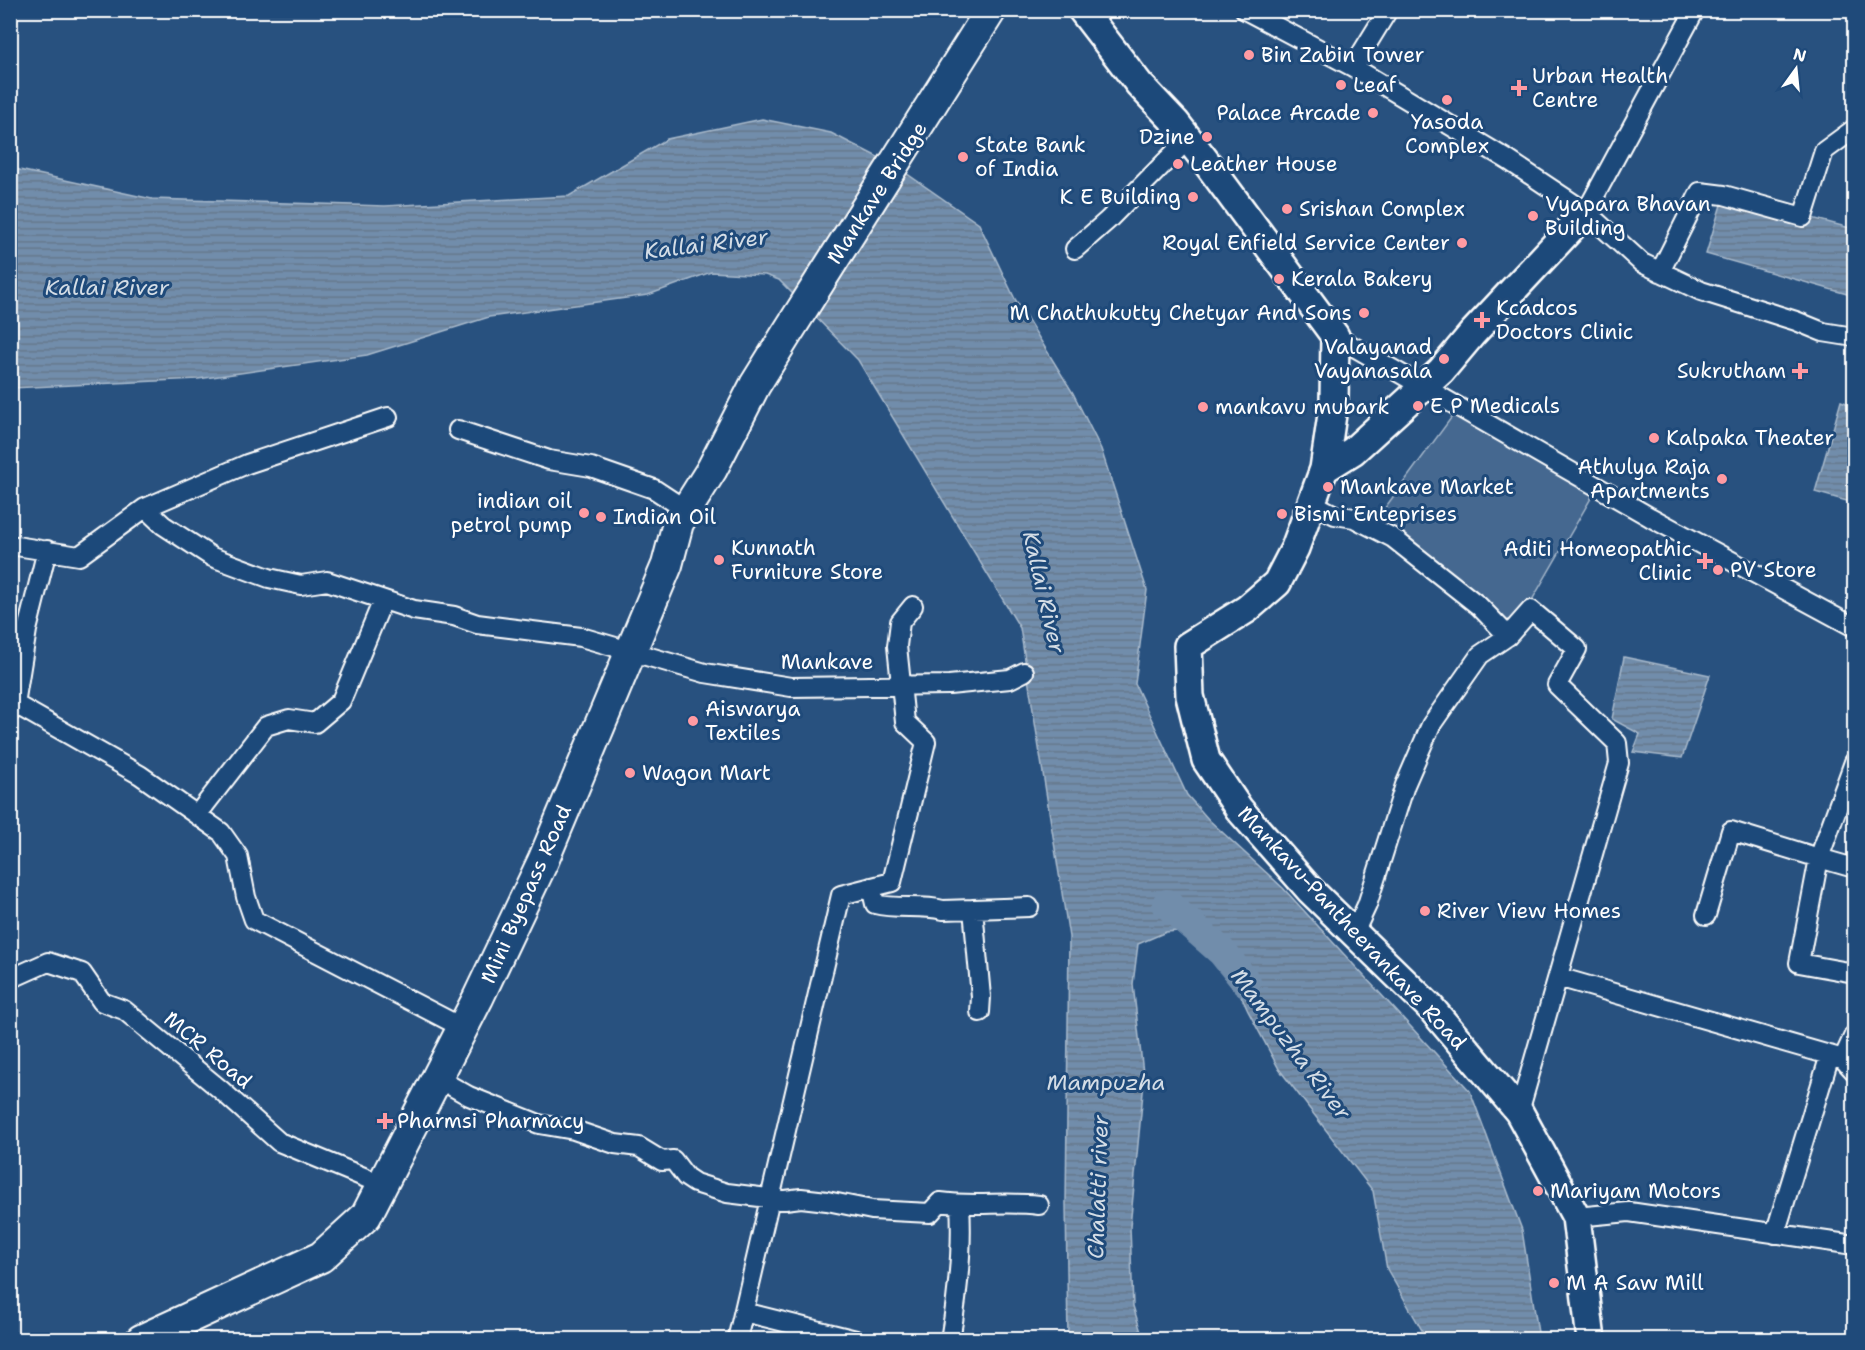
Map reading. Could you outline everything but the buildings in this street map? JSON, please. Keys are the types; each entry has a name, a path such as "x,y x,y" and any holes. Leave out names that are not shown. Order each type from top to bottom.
{"main road":[{"name":"Mankave Bridge","path":"786,334 991,10"},
{"path":"1082,10 1139,84 1188,139 1335,336"},
{"path":"1324,469 1353,451 1441,371 1586,212"},
{"name":"Mini Byepass Road","path":"141,1340 321,1257 366,1216 463,1028 543,861 667,566 678,523 786,334"},
{"name":"Mankavu-Pantheerankave Road","path":"1335,336 1334,401 1324,469 1295,548 1277,583 1247,609 1188,646 1190,696 1206,760 1239,809 1310,890 1431,1008 1520,1112 1576,1217 1590,1340"}],"street":[{"path":"1245,10 1353,67 1508,160 1586,212 1642,263 1701,291 1796,321 1823,332 1854,337"},
{"path":"1353,67 1389,10"},
{"path":"1586,212 1695,10"},
{"path":"1660,272 1700,192 1724,195 1803,218 1824,151 1854,129"},
{"path":"1075,249 1188,139"},
{"path":"1335,336 1650,517 1854,627"},
{"path":"10,545 79,556 145,508 247,464 388,417"},
{"path":"458,430 549,460 601,471 654,489 686,510"},
{"path":"1312,503 1335,515 1354,518 1394,538 1479,606 1508,636"},
{"name":"Mankave","path":"145,508 163,525 212,557 246,570 301,585 327,581 383,600 477,624 581,637 705,673 791,687 901,684 915,687 1010,679 1024,672"},
{"path":"47,550 27,630 13,709 140,775 221,832 238,856 254,920 463,1028"},
{"path":"197,815 266,726 289,719 315,723 341,701 383,600"},
{"path":"737,1340 841,895 892,882 926,742 905,722 897,646 900,622 914,606"},
{"path":"1354,933 1367,905 1405,785 1431,725 1480,655 1508,636 1531,610 1577,649 1557,684 1617,743 1619,763 1520,1112"},
{"path":"1854,762 1819,858 1799,963 1854,973"},
{"path":"1706,915 1731,831 1854,868"},
{"path":"871,887 875,904 885,907 973,909 1029,907"},
{"path":"973,909 981,997 980,1012"},
{"name":"MCR Road","path":"10,979 48,962 82,973 102,1002 124,1010 221,1090 279,1142 382,1185"},
{"path":"1558,977 1842,1062"},
{"path":"1775,1234 1854,1035"},
{"path":"438,1078 469,1096 539,1124 574,1130 600,1140 639,1147 662,1161 673,1160 686,1177 695,1183 727,1192 770,1199 801,1198 872,1210 930,1213 940,1202 960,1205 987,1205 1001,1202 1039,1205"},
{"path":"950,1340 960,1269 960,1205"},
{"path":"1576,1217 1629,1212 1854,1245"},
{"path":"744,1312 856,1340"}],"shaded area":[{"path":"1454,414 1594,493 1513,633 1379,516"}],"water":[{"name":"Kallai River","path":"762,119 831,133 897,167 979,224 1015,299 1073,393 1101,449 1147,590 1135,684 1187,795 1209,820 1283,888 1470,1091 1522,1230 1539,1339 1427,1339 1387,1269 1373,1191 1279,1069 1248,1011 1218,946 1204,929 1166,932 1138,944 1133,984 1144,1082 1130,1227 1133,1306 1141,1332 1140,1339 1068,1339 1066,1204 1069,937 1020,628 858,360 779,280 765,275 711,272 648,295 489,317 367,355 198,379 11,388 10,168 152,199 385,206 569,196 667,139"},
{"path":"1724,195 1854,229 1854,296 1706,254"},
{"path":"1841,401 1854,406 1854,503 1815,492"},
{"path":"1624,657 1710,675 1682,758 1633,752 1640,734 1612,719"}],"waterway":[{"name":"Mampuzha River","path":"1167,904 1222,952 1246,982"}],"place":[{"name":"Bin Zabin Tower","path":"1249,55"},
{"name":"Leaf","path":"1341,85"},
{"name":"Urban Health Centre","path":"1519,88"},
{"name":"Yasoda Complex","path":"1447,100"},
{"name":"Palace Arcade","path":"1373,113"},
{"name":"Dzine","path":"1207,137"},
{"name":"State Bank of India","path":"963,157"},
{"name":"Leather House","path":"1178,164"},
{"name":"K E Building","path":"1193,197"},
{"name":"Srishan Complex","path":"1287,209"},
{"name":"Vyapara Bhavan Building","path":"1533,216"},
{"name":"Royal Enfield Service Center","path":"1462,243"},
{"name":"Kerala Bakery","path":"1279,279"},
{"name":"M Chathukutty Chetyar And Sons","path":"1364,313"},
{"name":"Kcadcos Doctors Clinic","path":"1482,320"},
{"name":"Valayanad Vayanasala","path":"1444,359"},
{"name":"Sukrutham","path":"1800,371"},
{"name":"E P Medicals","path":"1418,406"},
{"name":"mankavu mubark","path":"1203,407"},
{"name":"Kalpaka Theater","path":"1654,438"},
{"name":"Athulya Raja Apartments","path":"1722,479"},
{"name":"Mankave Market","path":"1328,487"},
{"name":"indian oil petrol pump","path":"584,513"},
{"name":"Bismi Enteprises","path":"1282,514"},
{"name":"Indian Oil","path":"601,517"},
{"name":"Kunnath Furniture Store","path":"719,560"},
{"name":"Aditi Homeopathic Clinic","path":"1705,561"},
{"name":"PV Store","path":"1718,570"},
{"name":"Aiswarya Textiles","path":"693,721"},
{"name":"Wagon Mart","path":"630,773"},
{"name":"River View Homes","path":"1425,911"},
{"name":"Pharmsi Pharmacy","path":"385,1121"},
{"name":"Mariyam Motors","path":"1538,1191"},
{"name":"M A Saw Mill","path":"1554,1283"}],"water label":[{"name":"Mampuzha","path":"1106,1082"},
{"name":"Chalatti river","path":"1098,1187"}]}
